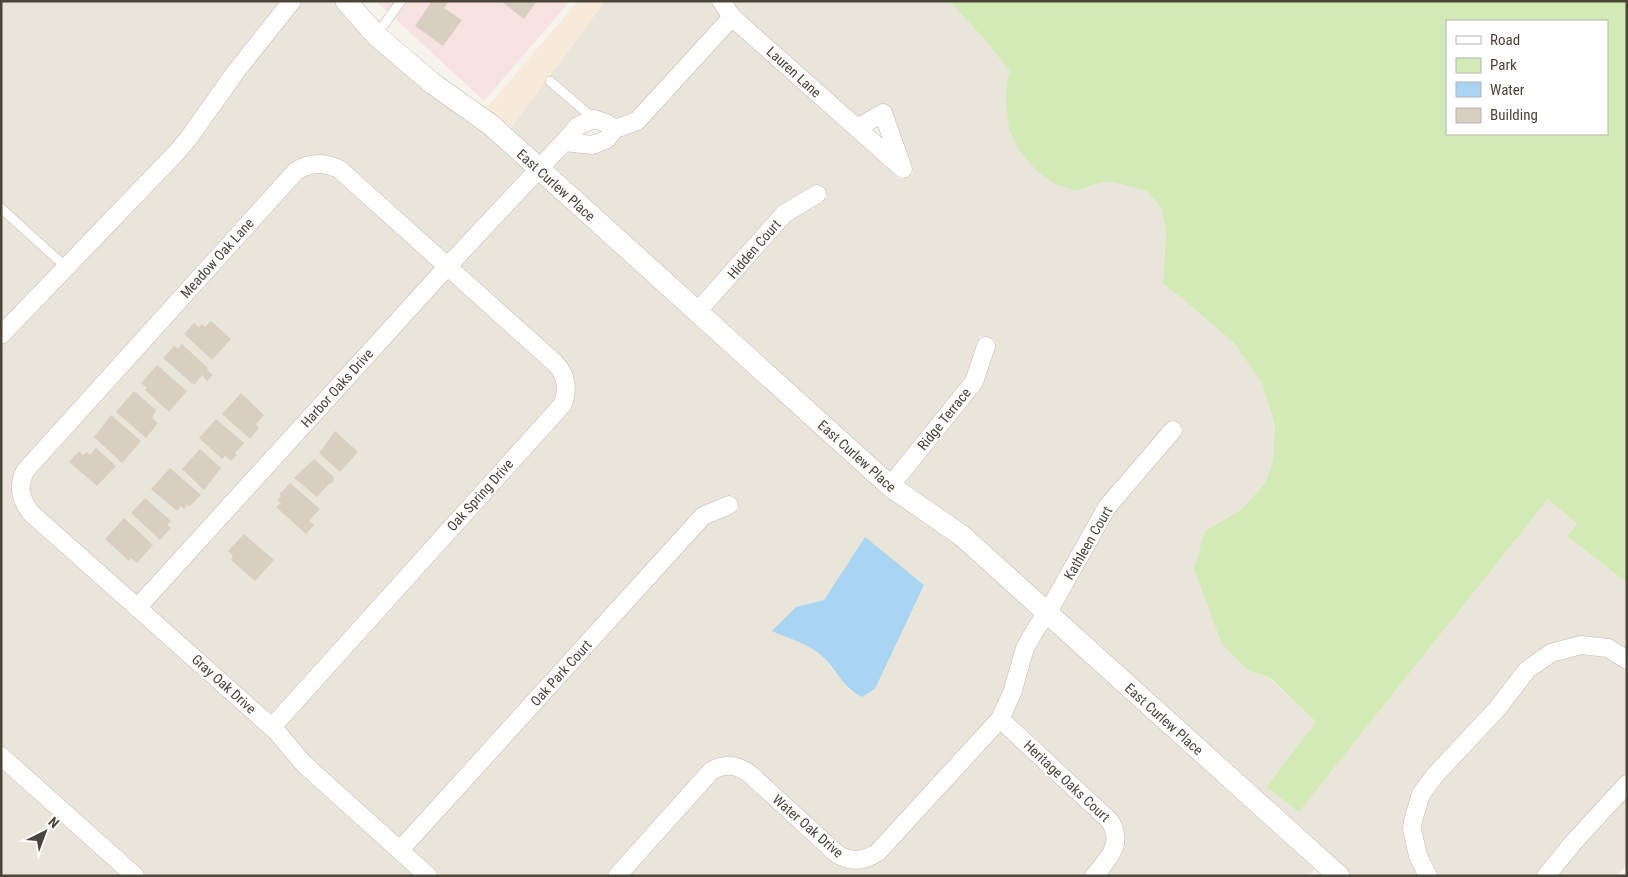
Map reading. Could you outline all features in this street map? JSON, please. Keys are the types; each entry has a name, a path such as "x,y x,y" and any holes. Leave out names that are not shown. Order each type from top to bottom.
{"street":[{"path":"1,335 188,139 237,70 292,1"},
{"name":"East Curlew Place","path":"346,1 376,34 432,83 483,119 890,486 961,535 1329,872"},
{"name":"Lauren Lane","path":"721,1 732,17 857,128"},
{"path":"564,142 593,145 607,139 615,128 637,121 732,17"},
{"path":"538,168 578,126 594,119 606,122 615,128"},
{"name":"Meadow Oak Lane","path":"21,493 22,478 25,471 296,171 304,166 316,163 339,169 447,267"},
{"name":"Harbor Oaks Drive","path":"137,608 538,168"},
{"name":"Hidden Court","path":"698,312 784,214 817,194"},
{"name":"Oak Spring Drive","path":"272,727 563,404 567,390 562,371 447,267"},
{"name":"Ridge Terrace","path":"890,486 974,382 986,346"},
{"name":"Kathleen Court","path":"1047,614 1107,507 1173,430"},
{"name":"Gray Oak Drive","path":"21,493 22,500 31,513 272,727 304,764 428,876"},
{"name":"Oak Park Court","path":"400,850 703,516 728,505"},
{"name":"Water Oak Drive","path":"617,876 711,771 730,764 742,768 751,775 837,854 852,861 868,858 878,852 1000,719 1012,693 1026,648 1037,627 1047,614"},
{"path":"1428,876 1418,856 1412,829 1421,794 1436,774 1497,709 1527,670 1551,653 1581,645 1608,648 1627,660"},
{"name":"Heritage Oaks Court","path":"1000,719 1110,821 1116,835 1114,847 1109,858 1094,876"},
{"path":"1,756 135,876"},
{"path":"1546,876 1572,844 1627,784"}],"lane":[{"path":"376,34 402,1"},
{"path":"550,81 594,119"},
{"path":"1,208 66,268"}],"shaded area":[{"path":"1,1 335,1 366,35 478,125 527,170 447,256 330,157 317,155 303,158 12,488 13,502 25,520 270,737 416,876 147,876 1,745"},
{"path":"376,1 570,1 484,101"},
{"path":"578,1 605,1 509,131 481,106 489,105"},
{"path":"605,1 712,1 722,17 633,114 617,120 597,111 592,111 539,157 509,131"},
{"path":"731,1 949,1 987,42 1010,72 1036,170 1053,182 1075,191 1102,182 1112,182 1148,191 1161,207 1166,232 1163,284 1233,342 1262,383 1275,426 1273,461 1265,483 1242,509 1205,531 1249,671 1268,677 1316,722 1266,787 1299,812 1548,499 1577,524 1567,536 1627,583 1627,650 1612,641 1583,637 1549,645 1491,704 1422,779 1418,876 1352,876 1057,612 1113,511 1184,429 1173,419 1101,502 1046,602 901,484 982,384 995,339 980,336 967,379 890,474 709,311 789,220 828,197 821,184 779,209 698,301 550,167 566,151 592,154 620,135 732,28 850,133 853,138 855,137 896,174 898,179 901,178 903,180 913,173 912,170 914,168 910,164 890,109 858,118 738,11"},
{"path":"315,171 334,176 436,268 138,597 37,508 30,497 29,479 300,177"},
{"path":"538,180 949,536 1036,616 993,715 874,846 866,851 854,853 842,848 748,762 731,756 718,759 706,766 607,876 441,876 411,849 707,522 738,510 734,495 701,508 400,839 309,758 283,726 574,387 570,368 561,357 458,266","holes":["865,538 924,585 875,689 862,697 849,690 824,658 803,642 787,638 773,631 796,607 824,600"]},
{"path":"447,278 555,375 559,391 556,400 272,716 149,607"},
{"path":"1047,626 1317,867 1309,876 1104,876 1123,832 1121,823 1110,808 1009,716 1032,650"},
{"path":"1581,653 1604,655 1627,671 1627,773 1536,876 1439,876 1425,852 1420,827 1428,797 1434,787 1532,676 1554,660"},
{"path":"999,730 1098,820 1106,831 1107,841 1103,854 1084,876 627,876 716,777 723,773 738,776 833,861 849,868 872,865"},
{"path":"1,767 122,876 1,876"},
{"path":"1627,795 1627,864 1617,876 1556,876 1578,849"}],"green space":[{"path":"949,1 1627,1 1627,583 1567,536 1577,524 1548,499 1299,812 1266,787 1316,722 1269,677 1249,671 1222,644 1194,569 1205,531 1242,509 1265,483 1273,461 1275,426 1262,383 1233,342 1163,284 1166,232 1161,207 1147,191 1112,182 1102,182 1075,191 1053,183 1036,170 1018,149 1009,129 1006,100 1010,72 987,42"}],"water":[{"path":"865,537 924,585 875,689 862,697 845,684 818,653 806,645 772,631 796,607 824,600"}],"building":[{"path":"432,1 449,1 444,8 462,20 443,46 415,26"},
{"path":"501,1 537,1 524,19"},
{"path":"211,321 231,339 212,360 184,334 194,323 199,327 202,324 205,327"},
{"path":"182,344 213,375 207,381 202,375 194,385 163,358 174,346 178,349"},
{"path":"157,365 187,391 169,412 145,390 147,388 141,383"},
{"path":"134,391 156,410 152,418 158,423 146,438 116,412"},
{"path":"241,393 264,415 256,424 259,428 250,439 222,414"},
{"path":"111,415 141,441 122,463 94,437"},
{"path":"216,419 244,443 231,461 225,456 222,459 199,438"},
{"path":"335,431 358,452 340,472 319,453"},
{"path":"96,448 116,466 97,486 69,462 79,451 83,455 87,452 90,455"},
{"path":"200,449 221,468 204,490 182,469"},
{"path":"314,459 334,477 333,482 317,497 294,478"},
{"path":"170,468 201,495 189,507 187,505 184,509 181,506 177,511 151,489"},
{"path":"290,483 320,509 309,521 314,525 306,534 276,507 281,503 277,500 281,496 279,495"},
{"path":"145,498 171,521 167,525 171,528 160,540 131,513"},
{"path":"124,518 153,545 137,563 131,558 129,561 105,539"},
{"path":"244,534 274,560 255,581 231,560 233,557 228,551"}]}
